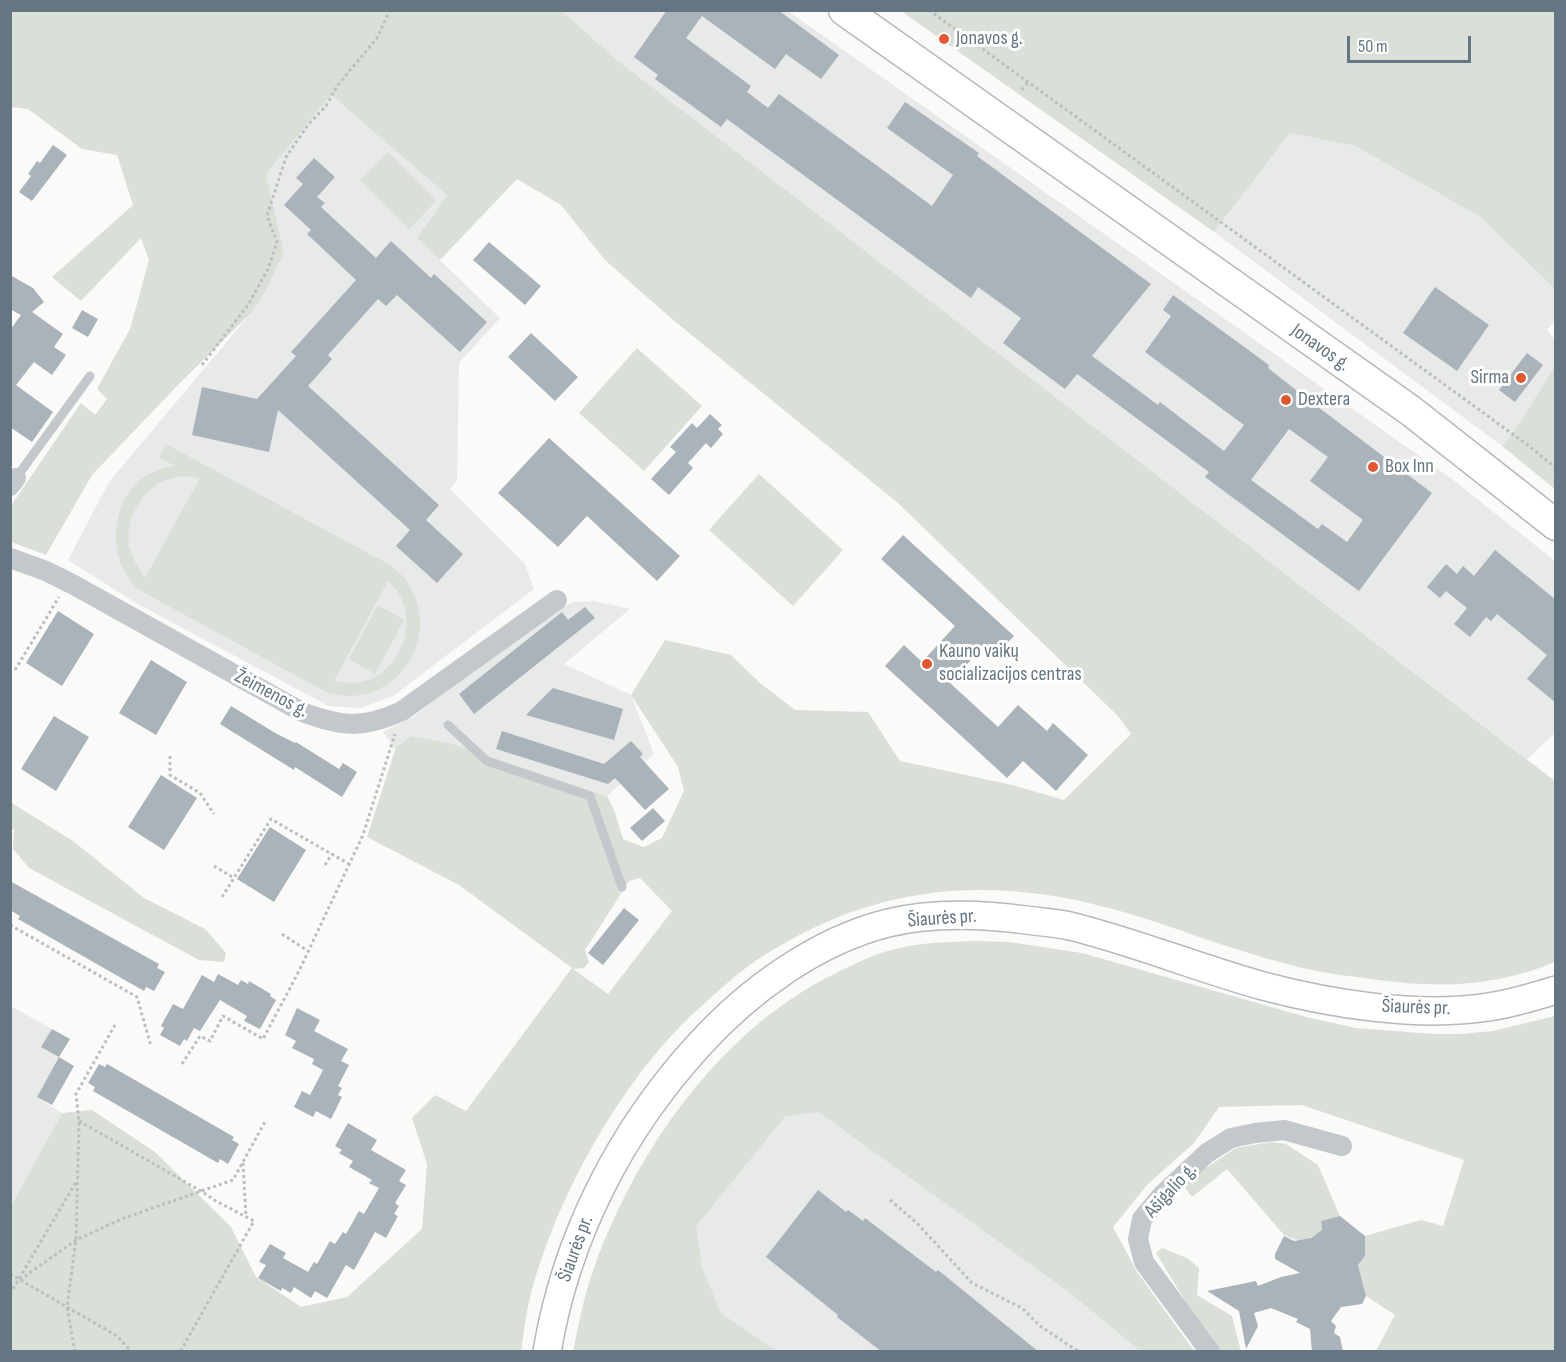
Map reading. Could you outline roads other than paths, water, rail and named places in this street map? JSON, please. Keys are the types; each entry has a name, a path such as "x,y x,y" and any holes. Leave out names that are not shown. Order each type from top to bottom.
{"main road":[{"name":"Jonavos g.","path":"844,10 1410,411 1556,525"},
{"name":"Šiaurės pr.","path":"548,1352 553,1319 568,1263 584,1222 605,1178 634,1130 675,1071 715,1027 756,992 793,967 845,938 888,923 938,916 990,916 1069,926 1265,986 1362,1006 1462,1010 1517,1001 1556,990"}],"street":[{"name":"Žeimenos g.","path":"10,558 46,571 302,712 325,721 360,725 381,721 402,711 557,600"},
{"name":"Ašigalio g.","path":"1210,1352 1144,1262 1138,1239 1142,1219 1163,1194 1207,1153 1232,1138 1284,1130 1342,1146"}],"lane":[{"path":"13,482 90,376"},
{"path":"448,725 487,760 590,796 622,887"}],"place":[{"name":"Jonavos g.","path":"944,39"},
{"name":"Sirma","path":"1521,378"},
{"name":"Dextera","path":"1286,400"},
{"name":"Box Inn","path":"1373,467"},
{"name":"Kauno vaikų socializacijos centras","path":"927,664"}]}
